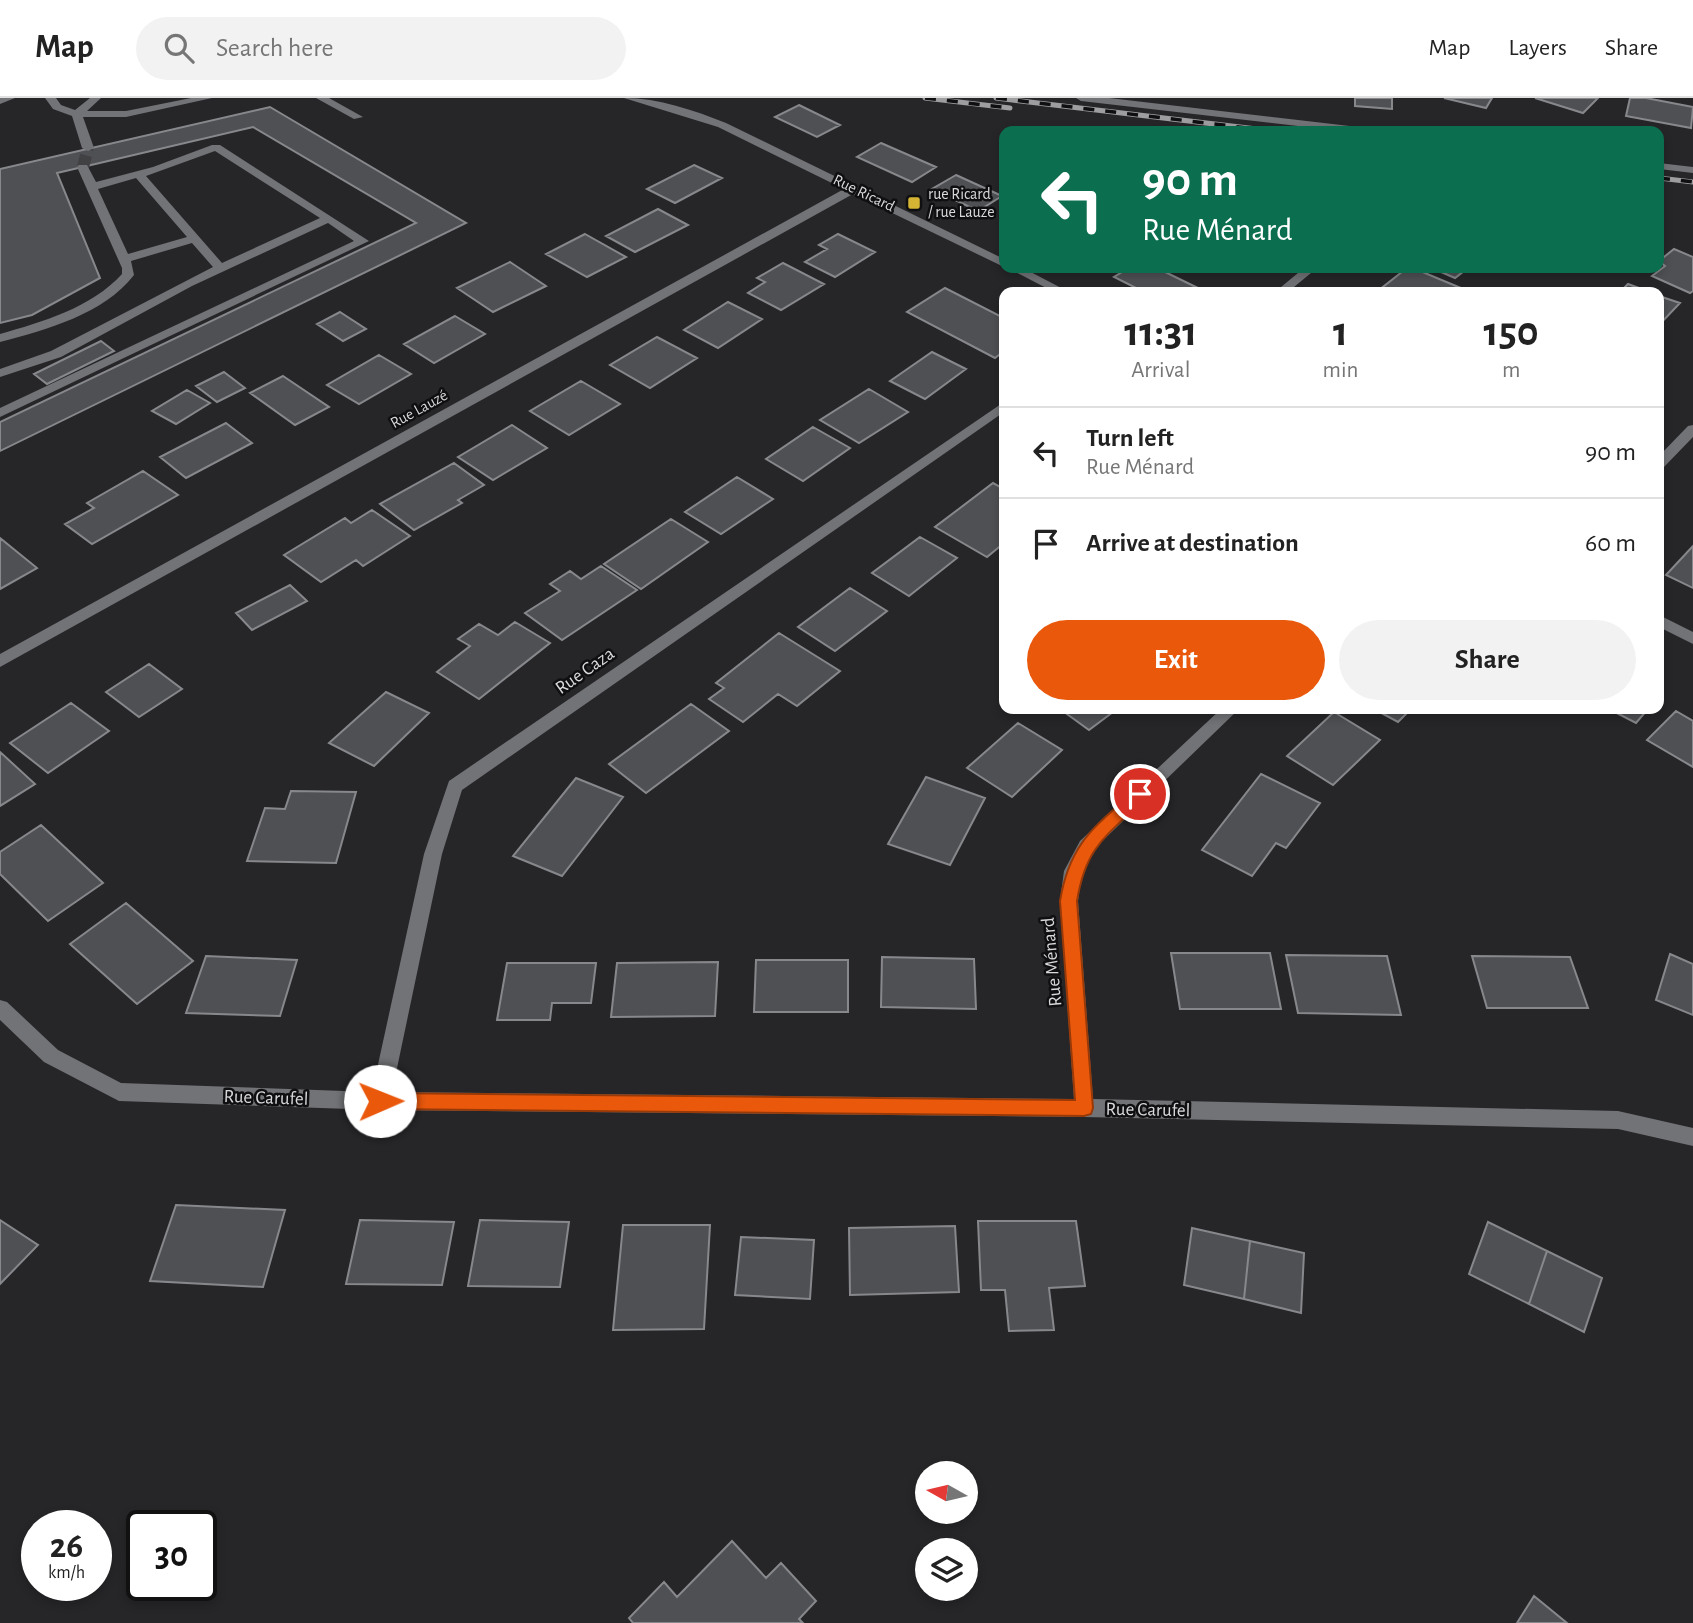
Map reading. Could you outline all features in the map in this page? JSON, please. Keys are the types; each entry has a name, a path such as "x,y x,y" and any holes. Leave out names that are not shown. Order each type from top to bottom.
{"street":[{"path":"0,100 10,98"},
{"path":"50,98 57,107 77,114 126,114 206,98"},
{"path":"77,114 96,98"},
{"path":"321,98 358,117"},
{"name":"Rue Ricard","path":"629,98 690,113 722,125 999,260"},
{"path":"1081,98 1324,126"},
{"path":"77,114 88,148"},
{"path":"0,413 363,241 216,147 139,175 92,187"},
{"path":"0,338 41,326 112,292 128,275 124,259 83,167"},
{"path":"1664,167 1693,170"},
{"path":"139,175 220,268"},
{"name":"Rue Lauzé","path":"0,660 855,188"},
{"path":"0,373 56,354 220,268 328,218"},
{"path":"124,259 194,239"},
{"path":"1024,273 1053,287"},
{"path":"1287,287 1305,273"},
{"name":"Rue Caza","path":"380,1101 433,854 456,786 999,409"},
{"path":"1664,459 1693,429"},
{"path":"1664,623 1693,639"},
{"name":"Rue Ménard","path":"1084,1108 1069,901 1073,871 1086,846 1226,714"},
{"name":"Rue Carufel","path":"0,1007 51,1056 119,1092 380,1101 1084,1108 1618,1120 1693,1137"}],"building":[{"path":"1355,98 1392,98 1392,109 1355,106"},
{"path":"1444,98 1492,98 1486,108"},
{"path":"1535,98 1598,98 1583,113"},
{"path":"1630,98 1646,98 1693,107 1691,128 1626,116"},
{"path":"799,105 840,125 817,137 775,117"},
{"path":"270,107 466,223 0,451 0,422 416,223 253,127 57,173 100,278 32,315 0,323 0,169"},
{"path":"881,143 936,167 912,182 857,157"},
{"path":"694,165 722,178 675,203 647,189"},
{"path":"956,175 999,195 999,198 978,211 932,189"},
{"path":"658,209 688,225 635,252 606,236"},
{"path":"585,234 626,257 587,277 546,254"},
{"path":"838,234 875,252 835,277 805,262 827,249 819,245"},
{"path":"1674,249 1693,257 1693,291 1690,293 1652,276 1664,273 1664,257"},
{"path":"510,262 546,286 493,312 457,288"},
{"path":"783,263 824,284 781,310 748,293 765,282 757,278"},
{"path":"1121,273 1167,273 1196,287 1134,287 1114,277"},
{"path":"1401,273 1425,273 1458,287 1383,287"},
{"path":"1443,273 1462,273 1455,278"},
{"path":"945,288 999,315 999,355 995,358 907,312"},
{"path":"1664,298 1680,303 1664,320"},
{"path":"728,302 762,319 718,348 684,330"},
{"path":"340,312 366,329 343,341 317,324"},
{"path":"455,316 485,334 434,363 404,344"},
{"path":"657,337 697,358 650,388 610,365"},
{"path":"101,341 114,351 47,384 34,374"},
{"path":"932,352 966,369 925,399 890,381"},
{"path":"379,355 411,374 359,404 327,385"},
{"path":"224,372 245,388 217,402 196,386"},
{"path":"283,376 329,407 295,425 250,393"},
{"path":"581,381 620,404 569,435 530,411"},
{"path":"869,389 908,412 859,443 820,420"},
{"path":"187,390 210,403 176,424 152,411"},
{"path":"226,423 252,443 186,478 160,457"},
{"path":"512,425 547,448 493,480 458,457"},
{"path":"813,427 850,448 803,481 766,459"},
{"path":"454,463 484,485 458,500 462,503 414,530 380,504"},
{"path":"143,471 178,495 92,544 65,524 94,508 87,503"},
{"path":"737,477 773,499 721,534 685,512"},
{"path":"993,483 999,486 999,547 987,557 935,527"},
{"path":"372,510 410,536 363,566 356,560 321,582 284,555 345,518 351,523"},
{"path":"671,519 708,542 641,589 604,564"},
{"path":"920,537 957,558 909,596 872,573"},
{"path":"0,538 37,568 0,589"},
{"path":"1693,546 1693,588 1666,575"},
{"path":"601,566 637,590 562,640 525,613 560,591 550,584 570,571 581,579"},
{"path":"290,585 307,601 252,630 236,613"},
{"path":"850,588 887,611 835,651 798,627"},
{"path":"515,622 550,643 479,699 437,672 470,646 458,639 479,624 498,635"},
{"path":"779,633 840,671 797,706 778,694 743,722 709,699 724,688 716,683"},
{"path":"149,664 182,689 139,717 106,692"},
{"path":"386,692 429,713 374,766 329,743"},
{"path":"71,703 109,731 48,773 10,743"},
{"path":"691,704 729,731 646,793 609,764"},
{"path":"1676,711 1693,721 1693,767 1647,740"},
{"path":"1067,714 1110,714 1089,730"},
{"path":"1332,714 1337,714 1380,740 1333,785 1287,756"},
{"path":"1383,714 1406,714 1398,722"},
{"path":"1619,714 1644,714 1636,723"},
{"path":"1018,723 1062,750 1012,797 967,768"},
{"path":"0,752 35,784 0,806"},
{"path":"1261,774 1320,803 1286,848 1276,843 1252,876 1202,850"},
{"path":"926,777 985,798 950,865 888,844"},
{"path":"576,778 623,797 562,876 513,856"},
{"path":"291,791 356,792 336,863 247,861 265,808 285,809"},
{"path":"41,825 103,883 48,921 0,874 0,852"},
{"path":"126,903 193,961 137,1004 70,944"},
{"path":"1171,953 1270,953 1281,1009 1180,1009"},
{"path":"1670,954 1693,964 1693,1015 1656,1000"},
{"path":"1286,955 1387,956 1401,1015 1298,1013"},
{"path":"206,956 297,960 280,1016 186,1013"},
{"path":"1472,956 1570,957 1588,1008 1487,1008"},
{"path":"882,957 974,959 976,1009 881,1007"},
{"path":"756,960 848,960 848,1012 754,1012"},
{"path":"718,962 715,1016 611,1017 617,963"},
{"path":"507,963 596,963 591,1003 552,1003 550,1020 497,1020"},
{"path":"176,1205 285,1210 263,1287 150,1281"},
{"path":"0,1220 38,1245 0,1284"},
{"path":"360,1220 454,1222 442,1285 346,1284"},
{"path":"480,1220 569,1222 560,1287 468,1286"},
{"path":"978,1221 1076,1221 1085,1286 1049,1288 1054,1330 1009,1331 1005,1290 981,1290"},
{"path":"1488,1222 1547,1251 1529,1304 1469,1274"},
{"path":"623,1225 710,1225 704,1329 613,1330"},
{"path":"955,1226 959,1292 850,1295 849,1228"},
{"path":"1192,1228 1250,1241 1244,1299 1184,1285"},
{"path":"741,1237 814,1240 810,1299 735,1295"},
{"path":"1250,1241 1304,1253 1301,1313 1244,1299"},
{"path":"1547,1251 1602,1278 1584,1332 1529,1304"},
{"path":"732,1541 766,1578 781,1563 816,1601 799,1619 803,1623 633,1623 629,1618 664,1582 677,1597"},
{"path":"1534,1596 1567,1623 1517,1623"}],"tunnel":[{"path":"83,167 88,148"}],"railway":[{"path":"925,98 1010,108"},
{"path":"996,98 1231,126"},
{"path":"1664,179 1693,182"}],"place":[{"name":"rue Ricard / rue Lauze","path":"914,203"}],"route":[{"path":"380,1101 1084,1108 1069,901 1073,871 1086,846 1140,794"}]}
